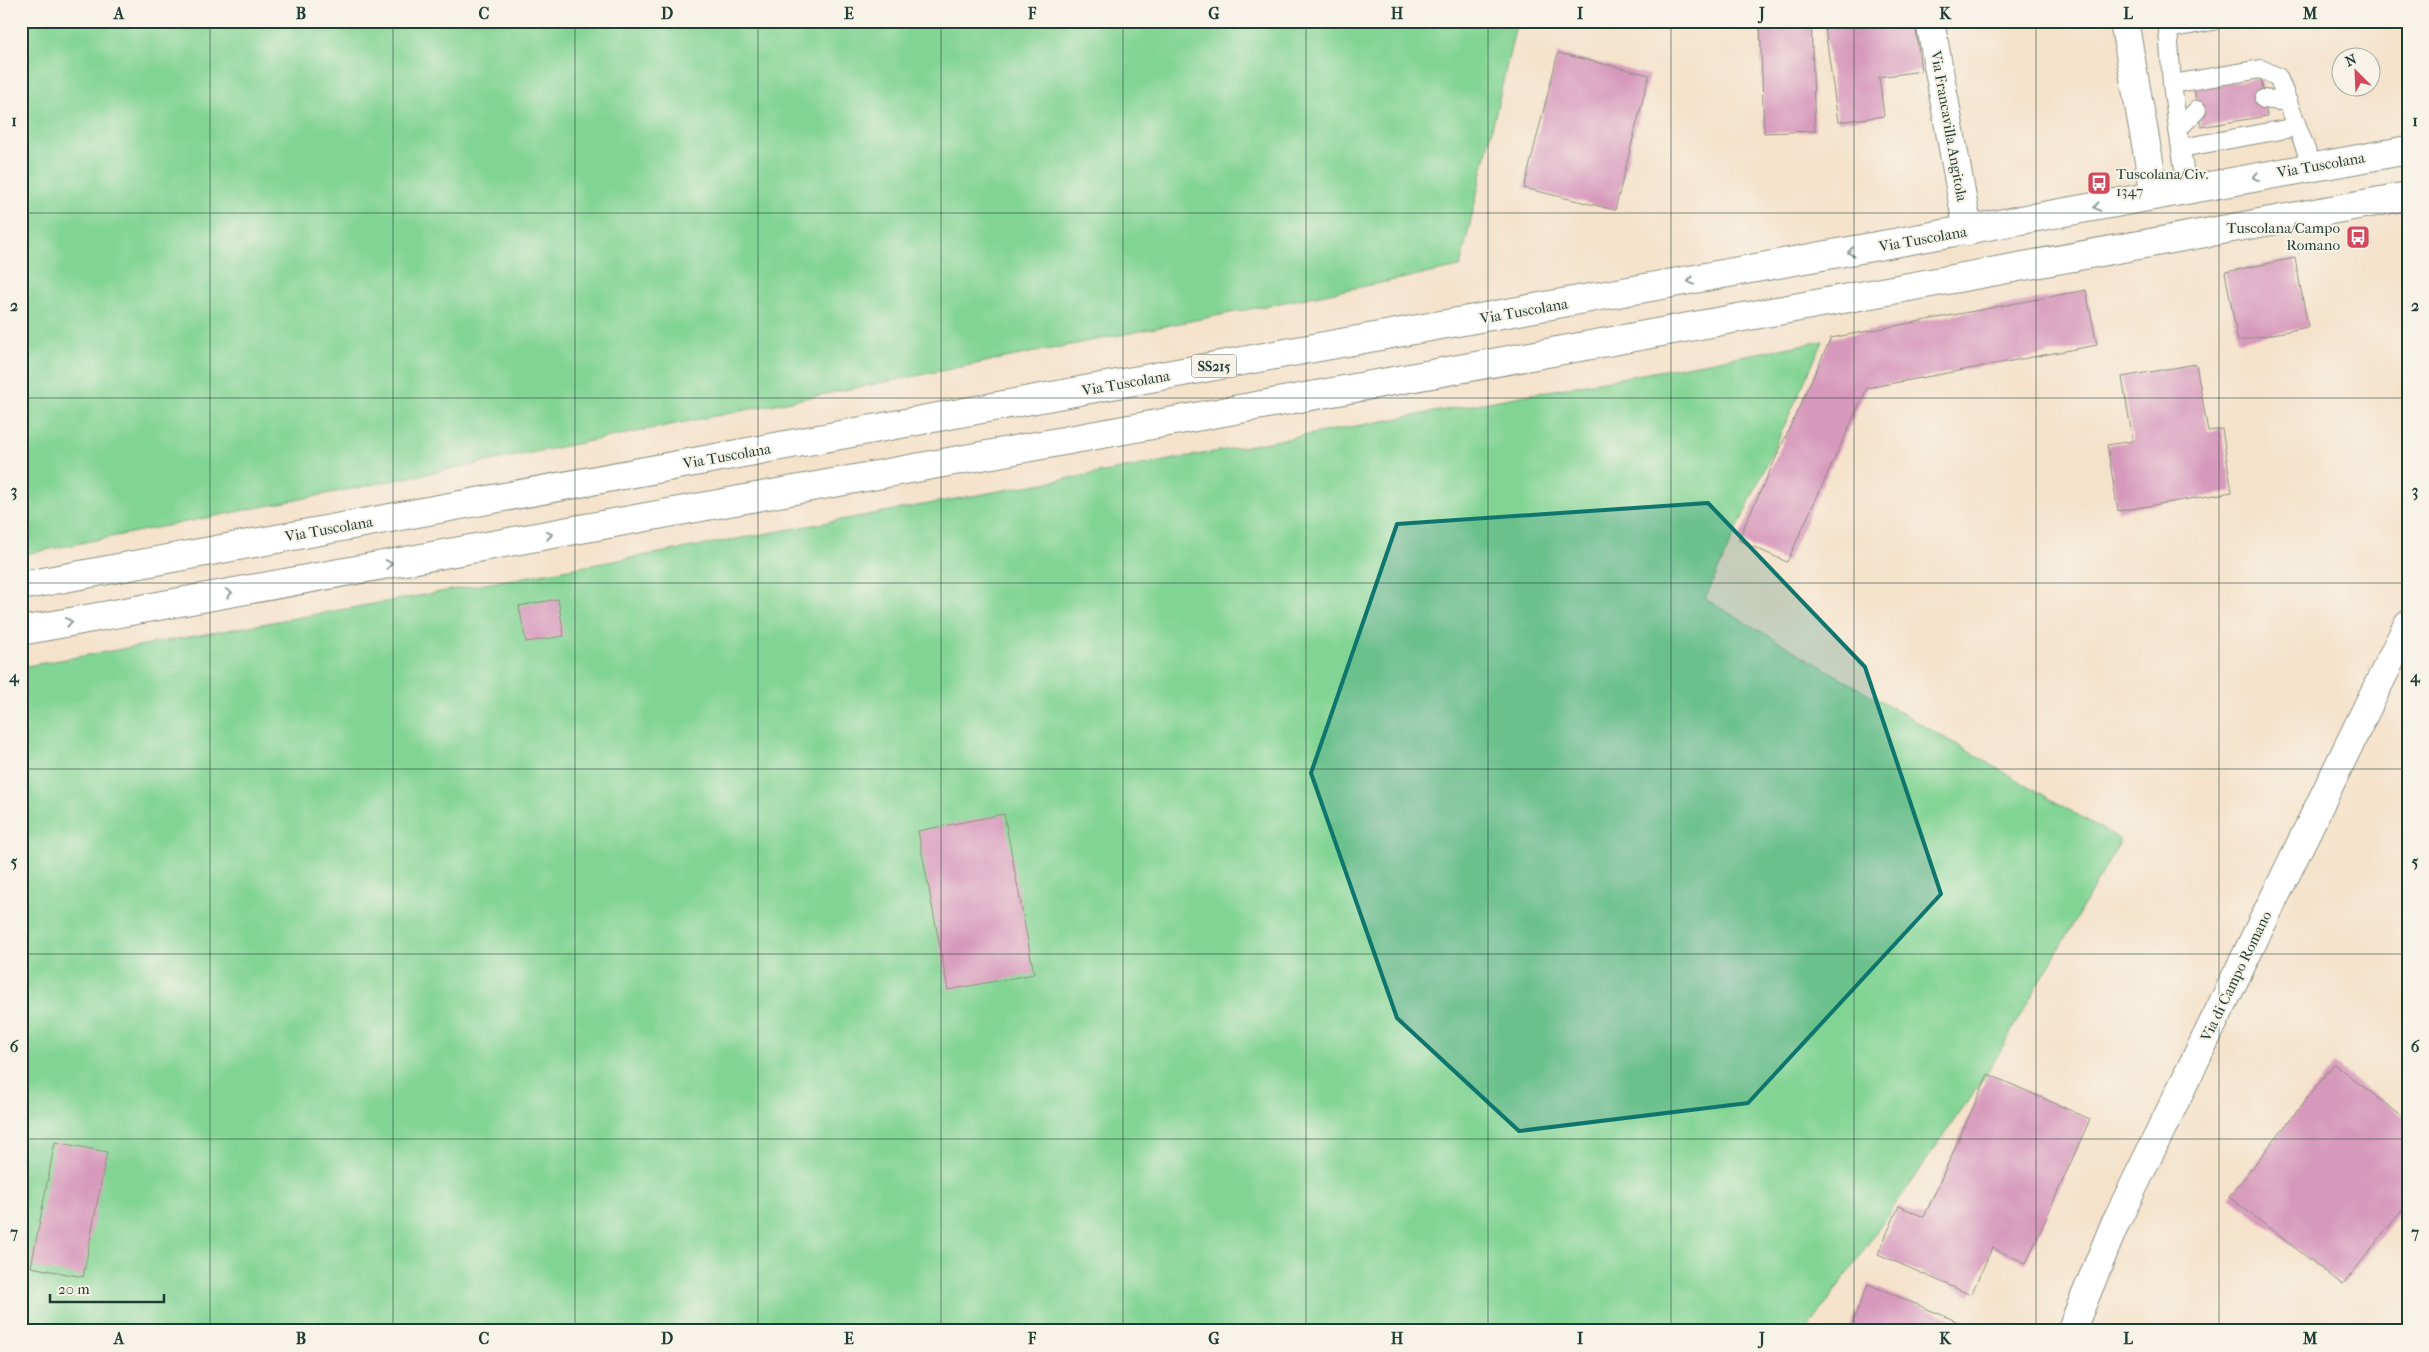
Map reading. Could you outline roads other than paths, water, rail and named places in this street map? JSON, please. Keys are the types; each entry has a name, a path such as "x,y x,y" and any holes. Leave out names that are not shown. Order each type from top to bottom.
{"main road":[{"name":"Via Francavilla Angitola","path":"1930,21 1968,231"},
{"path":"2124,21 2155,196"},
{"name":"Via Tuscolana","path":"21,586 1253,359 2408,150"},
{"path":"21,631 2408,196"},
{"name":"Via di Campo Romano","path":"2070,1331 2114,1226 2408,624"}],"lane":[{"path":"2186,189 2172,84 2167,25 2213,21"},
{"path":"2172,84 2261,69 2278,77 2312,166"},
{"path":"2264,99 2288,102"},
{"path":"2178,129 2197,110"},
{"path":"2181,148 2297,127"}],"place":[{"name":"Tuscolana/Civ. 1347","path":"2099,183"},
{"name":"Tuscolana/Campo Romano","path":"2358,237"}]}
